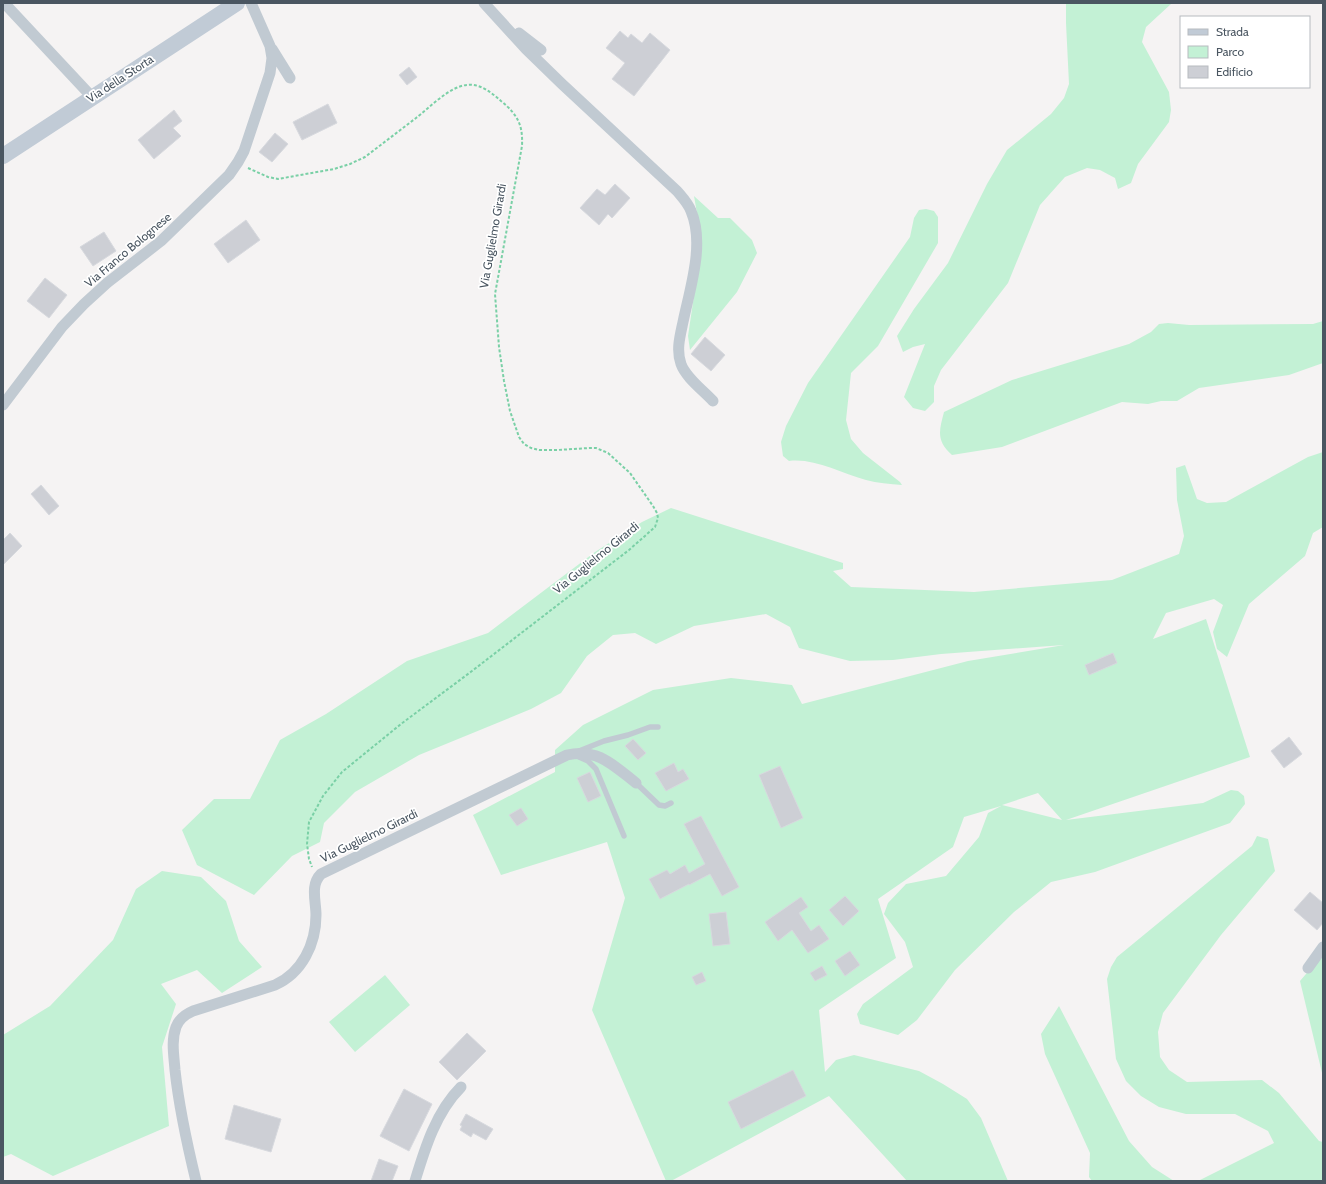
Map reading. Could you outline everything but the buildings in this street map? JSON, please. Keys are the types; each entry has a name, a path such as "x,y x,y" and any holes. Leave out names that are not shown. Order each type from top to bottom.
{"main road":[{"name":"Via della Storta","path":"3,156 237,3"}],"street":[{"path":"6,3 8,12 92,97"},
{"name":"Via Franco Bolognese","path":"3,405 62,327 84,304 107,283 161,241 229,175 238,162 244,151 270,73 271,52 251,3"},
{"path":"484,3 526,49 677,191 691,210 695,228 696,262 679,339 679,354 684,370 713,401"},
{"path":"494,13 541,50"},
{"name":"Via Franco Bolognese","path":"267,40 290,78"},
{"name":"Via Guglielmo Girardi","path":"317,878 326,870 571,754 592,754 603,758 636,783"},
{"path":"196,1181 183,1128 178,1093 173,1049 176,1027 182,1019 193,1011 275,985 285,980 297,970 307,955 313,938 316,914 314,886 317,878"},
{"path":"1308,968 1323,947"},
{"path":"415,1181 422,1157 439,1116 448,1101 461,1087"}],"lane":[{"name":"Via Guglielmo Girardi","path":"571,754 604,741 628,735 650,727 658,727"},
{"path":"571,754 584,759 596,769 624,836"},
{"name":"Via Guglielmo Girardi","path":"636,783 656,804 662,806 671,803"}],"path":[{"name":"Via Guglielmo Girardi","path":"238,162 258,174 278,179 334,169 350,164 365,156 447,93 463,85 472,84 478,86 490,92 503,102 518,119 521,126 522,136 522,146 495,294 499,347 504,381 510,411 519,437 528,446 539,450 596,448 608,452 636,481 653,506 658,518 656,527 629,550 472,671 400,724 342,772 323,796 309,822 307,852 317,878"}],"green space":[{"path":"1066,3 1175,3 1171,4 1146,27 1142,42 1169,92 1171,110 1169,122 1138,164 1131,183 1118,189 1115,178 1100,170 1087,168 1065,177 1040,205 1008,283 941,370 934,386 934,402 925,411 913,408 904,397 925,344 913,347 903,352 897,336 914,309 948,263 987,184 1007,150 1051,114 1064,98 1069,84"},
{"path":"694,196 718,218 730,218 752,240 757,253 737,292 690,350 688,336 702,242"},
{"path":"926,209 934,211 938,217 938,243 878,346 851,373 846,420 851,439 863,453 902,485 866,480 818,464 789,461 783,456 781,442 786,426 808,383 910,237 914,218 919,210"},
{"path":"1323,321 1323,363 1289,375 1199,388 1177,401 1161,401 1148,404 1122,402 1002,447 952,455 943,445 941,440 940,430 944,412 1012,380 1129,344 1151,332 1159,324 1313,324"},
{"path":"1323,452 1323,527 1313,533 1305,556 1249,604 1227,657 1217,649 1213,632 1223,605 1214,599 1166,613 1153,639 1206,619 1250,757 1066,820 1203,803 1231,790 1238,791 1244,796 1245,804 1230,823 1095,872 1051,882 1014,912 955,970 917,1020 898,1035 860,1024 857,1014 863,1004 913,967 905,942 884,914 888,903 906,884 946,876 979,837 988,813 1001,806 964,817 953,847 878,899 896,958 819,1010 825,1072 836,1060 854,1055 919,1071 943,1084 967,1099 981,1118 1008,1181 907,1181 829,1096 671,1181 666,1181 592,1010 625,898 607,842 501,875 473,815 555,772 555,750 583,725 653,690 731,678 792,685 802,704 968,661 1064,645 941,654 893,660 850,661 799,648 790,627 766,614 694,626 656,644 635,633 613,635 587,656 561,693 531,709 419,755 355,792 324,823 320,842 292,856 254,895 197,865 182,830 214,799 250,799 280,740 326,714 407,661 488,633 595,552 642,522 671,508 843,563 843,569 833,571 851,587 974,592 1112,580 1179,554 1184,536 1177,500 1176,468 1185,465 1197,499 1207,503 1226,502 1308,457","holes":["1038,793 1062,820 1002,805"]},
{"path":"1257,836 1268,839 1275,871 1221,935 1163,1013 1158,1032 1160,1057 1169,1070 1187,1082 1262,1080 1279,1093 1319,1141 1323,1142 1323,1181 1198,1181 1274,1143 1268,1131 1235,1114 1186,1114 1159,1107 1141,1096 1126,1081 1116,1059 1107,979 1111,967 1117,957 1252,846"},
{"path":"162,871 201,877 226,901 239,941 262,967 222,993 197,970 161,984 176,1004 162,1047 169,1126 53,1176 11,1154 3,1157 3,1035 50,1006 113,940 136,889"},
{"path":"1323,954 1323,1077 1300,981"},
{"path":"385,975 410,1005 355,1052 329,1022"},
{"path":"1059,1006 1129,1141 1152,1167 1174,1181 1092,1181 1089,1177 1090,1153 1045,1054 1041,1034"}]}
